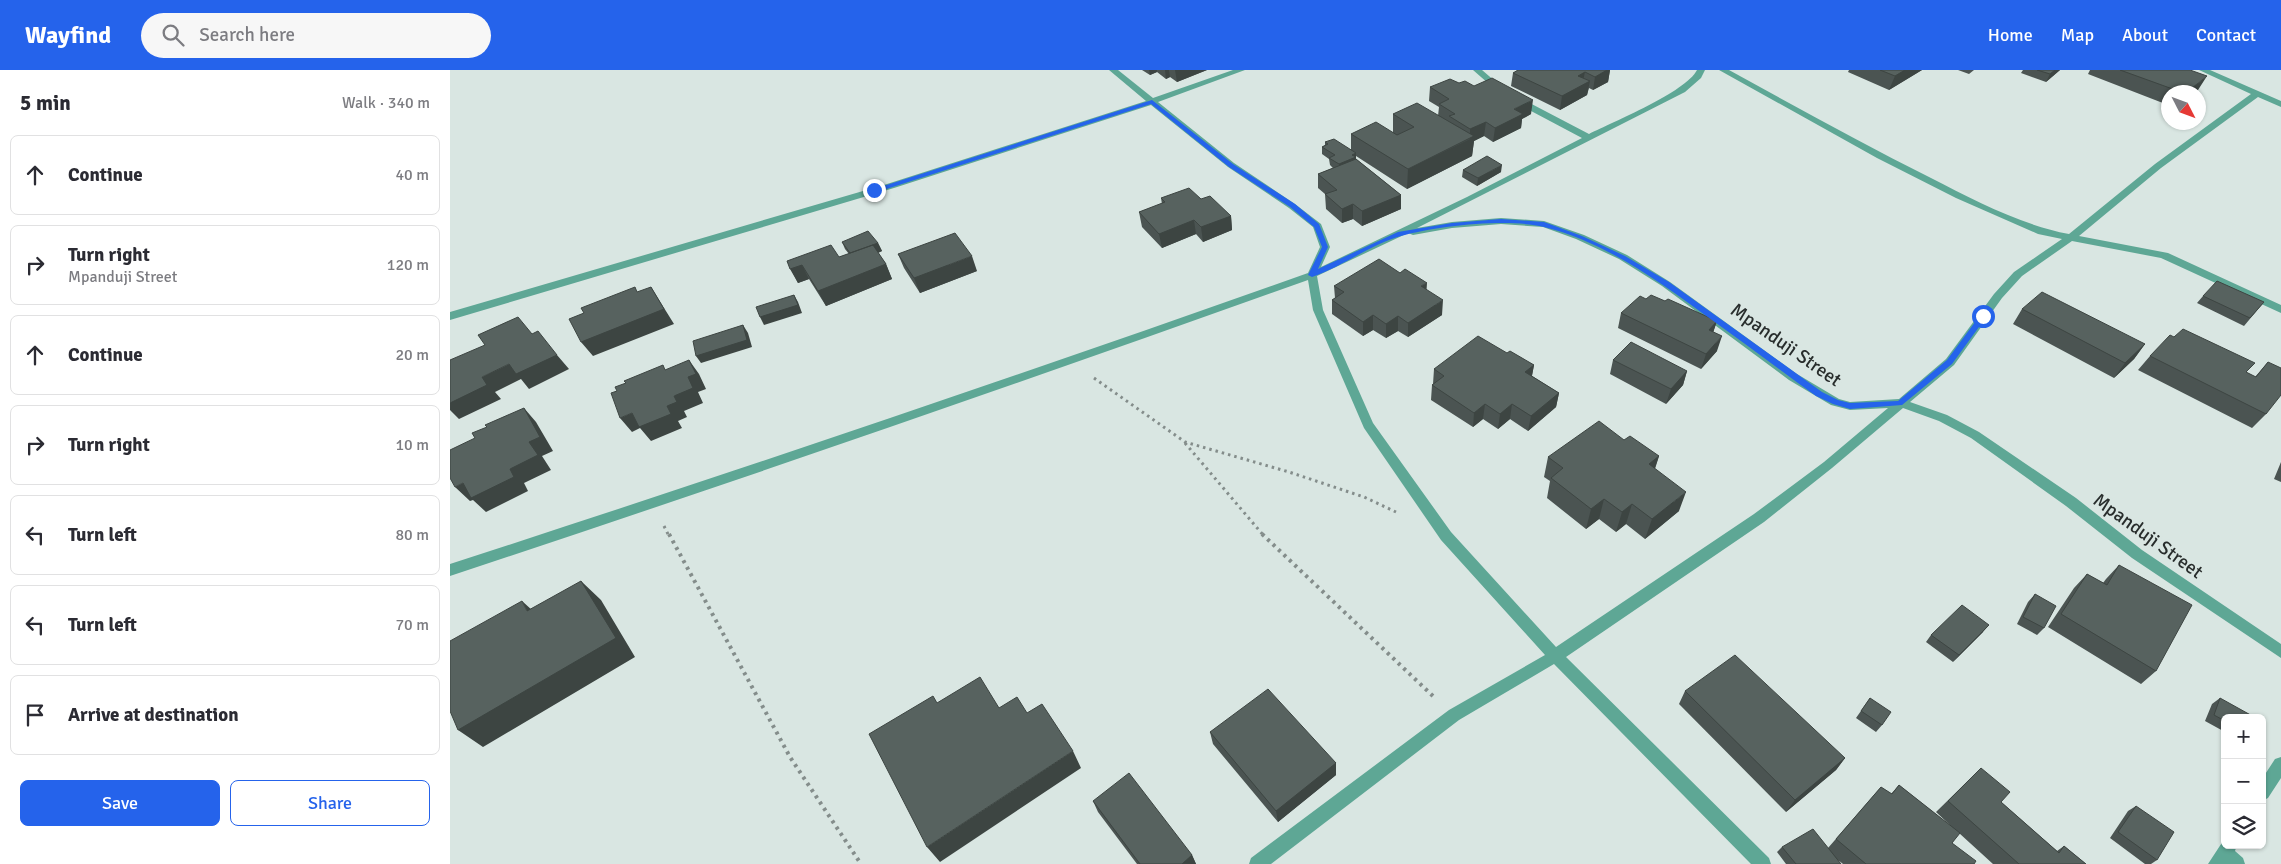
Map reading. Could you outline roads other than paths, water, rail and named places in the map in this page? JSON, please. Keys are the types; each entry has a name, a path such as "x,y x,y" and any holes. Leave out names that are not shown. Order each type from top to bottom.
{"street":[{"path":"1113,70 1231,166 1292,206 1317,226 1325,247 1312,275 1318,310 1368,424 1446,536 1556,656 1763,864"},
{"path":"450,316 766,224 1152,102 1241,70"},
{"path":"1477,70 1507,94 1590,138"},
{"path":"450,570 652,504 1072,360 1312,275 1590,138 1682,90 1698,76 1700,70"},
{"path":"1722,70 1880,156 1959,196 2042,232 2164,255 2281,309"},
{"path":"2204,70 2281,104"},
{"path":"1257,864 1454,715 1556,656 1759,518 1828,465 1950,362 1998,296 2018,274 2071,237 2158,166 2257,94"},
{"name":"Mpanduji Street","path":"1398,234 1452,225 1501,221 1544,224 1580,237 1623,257 1666,284 1819,394 1835,402 1850,406 1900,403 1943,418 1976,435 2055,490 2137,554 2281,652"},
{"path":"2266,787 2281,764"},
{"path":"2223,854 2237,864"}]}
